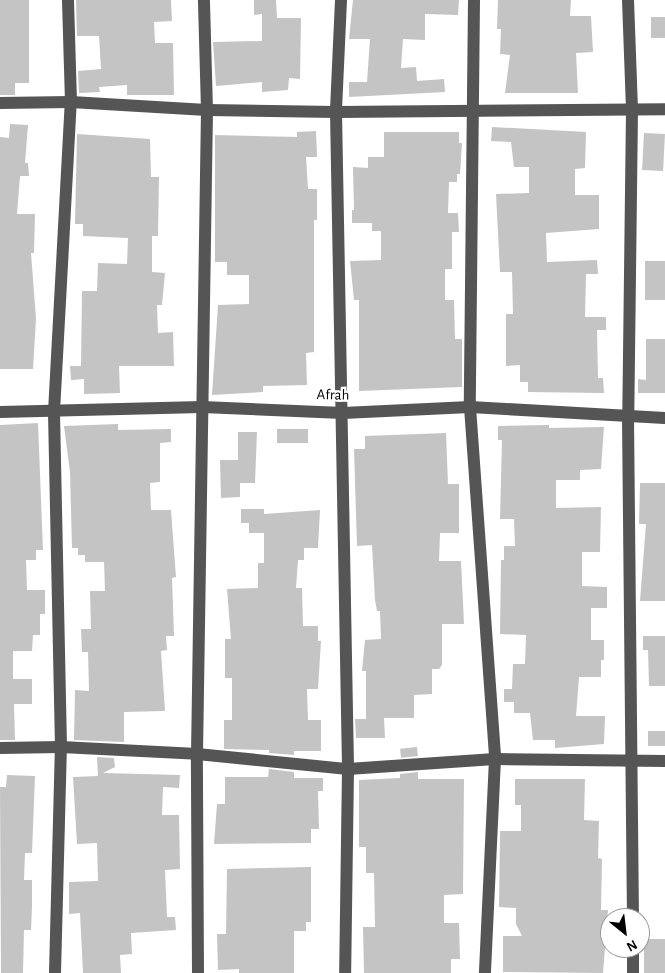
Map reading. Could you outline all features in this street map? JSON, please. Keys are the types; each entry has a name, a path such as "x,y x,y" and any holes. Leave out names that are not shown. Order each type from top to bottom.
{"street":[{"path":"55,973 61,747 54,412 71,102 68,0"},
{"path":"198,973 198,754 202,407 208,110 204,0"},
{"path":"341,0 336,112 343,413 348,769 345,973"},
{"path":"474,0 470,407 495,759 485,973"},
{"path":"628,0 632,110 628,418 633,759 633,908"},
{"path":"0,103 71,102 208,110 336,112 665,110"},
{"name":"Afrah","path":"0,412 202,407 343,413 470,407 628,418 665,418"},
{"path":"0,748 61,747 198,754 348,769 495,759 633,759 665,761"},
{"path":"633,958 633,973"}],"building":[{"path":"0,0 29,0 29,83 15,83 15,95 0,95"},
{"path":"76,0 171,0 172,21 154,22 155,43 173,43 174,95 127,95 127,85 99,87 100,92 79,93 78,71 101,69 99,36 77,36"},
{"path":"254,0 276,0 277,18 301,18 300,79 289,78 288,90 262,92 262,82 216,86 213,42 262,41 262,14 254,15"},
{"path":"353,0 459,0 458,15 425,14 425,40 403,39 401,68 416,67 417,81 444,79 445,92 349,97 349,82 367,82 370,39 349,39"},
{"path":"498,0 571,0 570,16 591,16 593,52 576,53 578,93 505,93 510,55 500,54 501,29 497,29"},
{"path":"651,17 665,17 665,38 651,38"},
{"path":"10,124 28,125 25,163 28,163 29,176 20,176 17,214 35,214 34,253 31,253 36,319 33,369 0,369 0,137 9,138"},
{"path":"492,127 586,132 585,168 575,169 575,195 599,195 599,229 546,233 547,262 597,260 598,274 586,274 585,317 606,317 606,330 597,330 598,378 603,378 604,393 528,392 528,382 520,382 520,365 506,366 506,314 513,314 512,272 500,272 496,194 529,193 529,167 514,167 511,142 491,141"},
{"path":"316,131 317,157 306,157 308,189 317,189 317,220 314,220 314,352 306,353 307,385 263,386 263,392 212,395 218,305 249,304 249,275 227,275 227,262 215,262 215,135 297,137 297,132"},
{"path":"384,132 459,132 459,143 462,143 460,174 457,174 457,182 449,182 448,213 458,213 459,232 452,232 452,269 445,269 445,300 454,300 455,339 462,339 462,387 359,391 359,300 354,300 350,261 381,260 381,231 372,231 372,223 352,223 352,210 354,210 353,167 368,168 368,157 384,157"},
{"path":"644,133 665,134 663,171 642,170"},
{"path":"77,134 150,139 151,177 159,177 158,236 152,236 152,272 165,273 162,305 157,305 158,333 173,332 174,366 119,366 120,393 84,394 84,379 71,380 70,366 81,366 82,291 97,291 98,263 127,264 128,238 83,236 83,224 75,224"},
{"path":"645,261 665,261 665,300 645,300"},
{"path":"646,339 665,339 665,393 638,393 638,379 646,380"},
{"path":"38,423 43,550 36,550 36,560 26,560 27,590 45,590 45,614 40,614 40,635 33,635 32,651 13,651 13,679 32,679 32,704 14,704 15,740 0,740 0,425"},
{"path":"118,424 118,430 171,429 171,442 160,443 160,482 150,483 151,510 171,510 176,577 172,578 174,636 166,636 167,650 161,651 165,711 124,712 124,742 74,740 75,690 89,691 88,652 82,652 81,629 91,629 90,591 105,591 104,562 85,562 85,555 78,555 78,548 72,548 70,472 64,426"},
{"path":"549,425 549,428 604,427 601,469 580,470 580,480 556,480 556,508 601,507 600,552 582,552 582,586 607,587 607,608 591,608 591,640 604,640 604,660 601,660 601,677 579,677 576,716 605,716 604,744 555,748 555,740 533,740 530,713 514,713 514,702 504,702 504,689 512,689 513,664 525,664 526,635 500,634 501,560 504,560 504,546 515,546 514,519 500,519 502,440 498,440 498,426"},
{"path":"277,429 308,429 308,443 277,443"},
{"path":"238,432 257,432 255,483 240,483 240,497 221,498 220,460 238,460"},
{"path":"446,433 448,484 459,484 459,533 440,533 439,561 461,561 464,624 442,624 442,665 439,669 432,669 432,694 414,695 414,718 384,718 385,738 356,738 355,719 366,719 366,671 362,671 365,640 381,639 380,611 377,611 375,600 372,545 357,546 354,449 365,449 365,436"},
{"path":"640,483 665,483 665,601 640,601 646,524 639,524"},
{"path":"241,509 264,509 264,514 320,510 318,548 304,548 304,560 298,560 296,588 302,588 303,626 318,626 318,641 321,641 318,689 307,689 308,720 321,720 321,751 294,751 294,755 269,753 269,750 224,749 224,720 232,720 232,678 225,678 225,639 231,639 227,589 258,588 258,563 264,563 264,533 249,533 249,523 241,523"},
{"path":"643,636 665,636 665,686 649,686 648,650 643,650"},
{"path":"648,731 665,731 665,746 648,746"},
{"path":"417,747 418,756 401,758 400,749"},
{"path":"97,757 114,758 115,767 103,773 180,775 179,788 163,787 162,815 179,815 180,869 165,870 167,917 175,917 176,930 131,933 132,954 120,955 121,973 83,973 80,913 69,914 69,882 98,881 97,843 77,844 73,777 98,776"},
{"path":"269,769 294,772 294,778 323,778 323,791 318,791 319,829 311,829 311,843 214,844 217,804 225,804 225,777 268,777"},
{"path":"418,772 418,779 464,779 463,894 444,895 444,923 459,923 460,959 451,959 451,973 364,973 363,927 375,927 374,873 366,873 366,847 359,847 359,780 400,778 400,774"},
{"path":"7,775 35,776 32,853 25,853 24,880 32,880 31,930 24,930 23,973 1,973 0,787 6,787"},
{"path":"515,779 585,779 584,820 599,821 598,858 602,859 600,958 604,958 603,973 503,972 503,936 522,936 516,924 516,908 499,907 500,831 521,831 521,805 515,805"},
{"path":"311,867 311,922 306,922 306,931 294,931 294,973 239,973 239,969 218,970 217,934 226,934 227,869"},
{"path":"650,939 665,939 665,973 644,973 644,958 650,958"}]}
